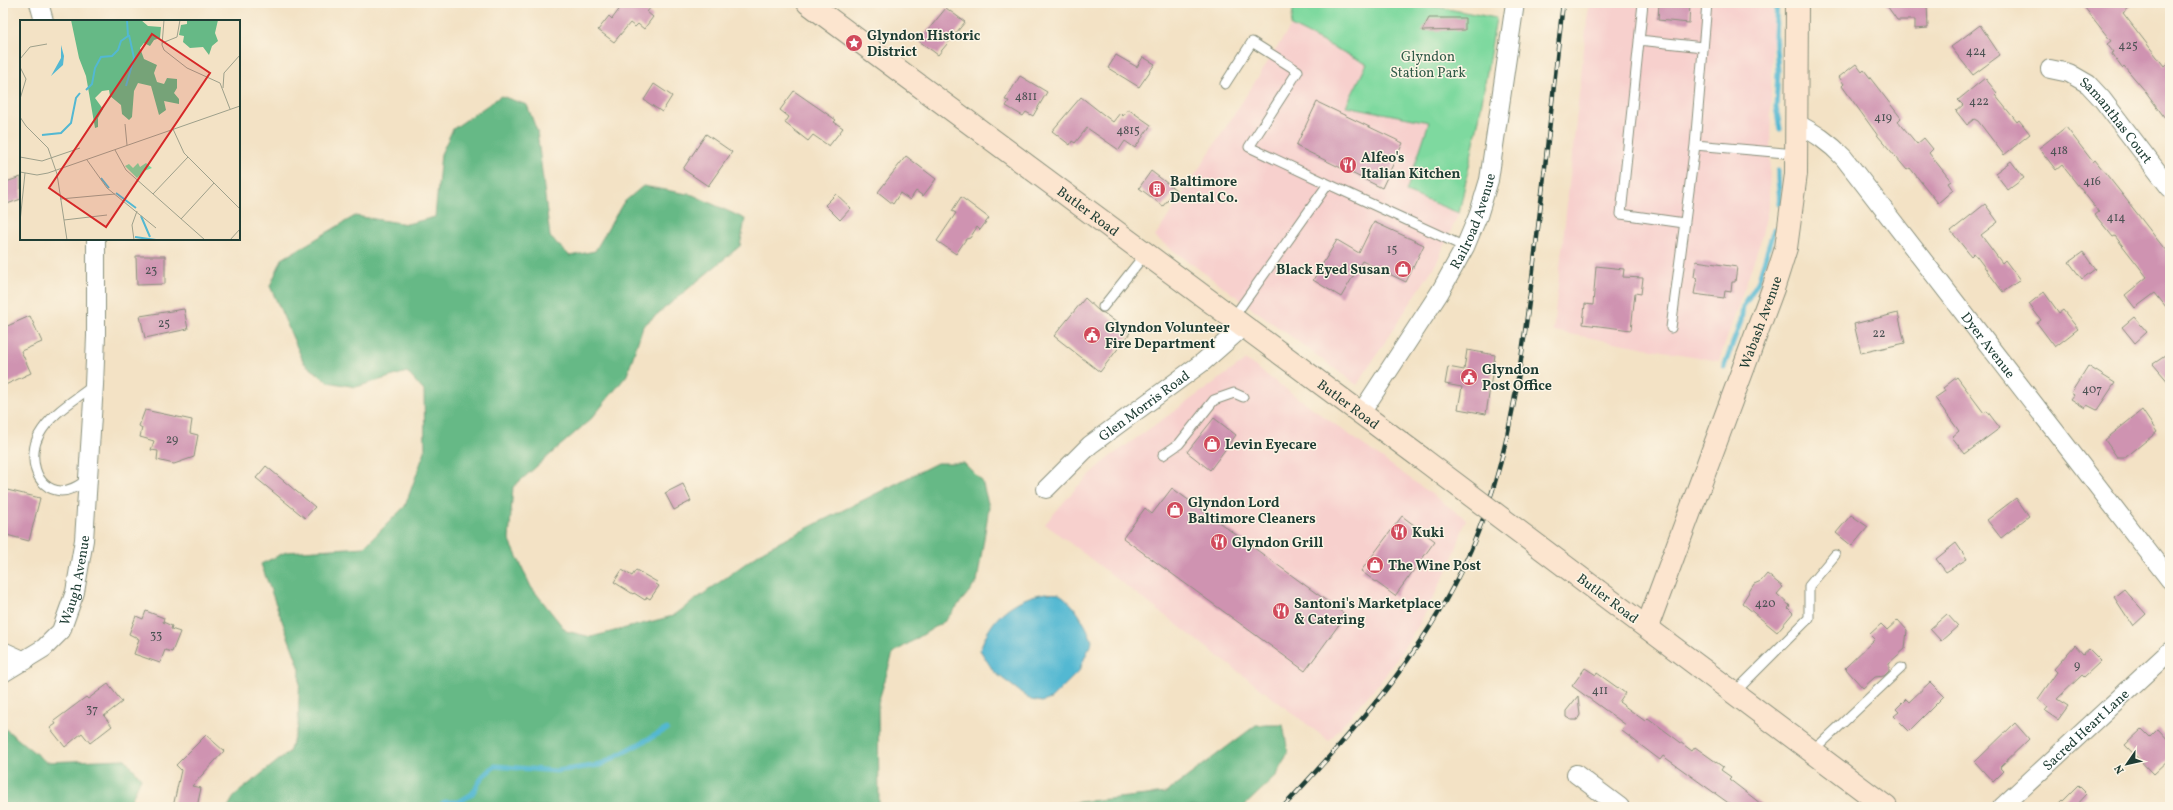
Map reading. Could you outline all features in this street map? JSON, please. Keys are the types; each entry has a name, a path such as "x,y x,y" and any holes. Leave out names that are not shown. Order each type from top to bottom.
{"main road":[{"name":"Butler Road","path":"808,3 1239,322 1886,807"},
{"name":"Wabash Avenue","path":"1647,627 1774,286 1786,248 1792,212 1791,154 1796,123 1797,3"}],"street":[{"path":"38,3 44,20"},
{"name":"Railroad Avenue","path":"1360,413 1440,292 1465,247 1478,216 1489,180 1515,3"},
{"name":"Samanthas Court","path":"2050,69 2069,73 2088,84 2102,99 2170,188"},
{"name":"Dyer Avenue","path":"1796,123 1819,135 1830,143 1844,158 2170,580"},
{"path":"94,385 96,336 96,240"},
{"name":"Glen Morris Road","path":"1046,488 1090,445 1197,367 1239,322"},
{"name":"Waugh Avenue","path":"3,673 25,661 44,648 61,631 75,592 84,540 86,480 94,385"},
{"path":"3,651 25,661"},
{"name":"Sacred Heart Lane","path":"2002,807 2170,651"},
{"path":"1576,774 1620,807"}],"lane":[{"path":"1643,3 1621,214 1684,223"},
{"path":"1671,328 1695,145 1708,3"},
{"path":"1639,40 1703,47"},
{"path":"1225,84 1252,42 1298,71 1249,147 1465,247"},
{"path":"1695,145 1791,154"},
{"path":"1239,322 1328,184"},
{"path":"1103,307 1146,253"},
{"path":"86,480 73,489 61,491 48,486 40,480 34,468 34,451 38,437 46,423 94,385"},
{"path":"1163,455 1179,444 1214,400 1234,393 1243,397"},
{"path":"1734,693 1809,618 1809,586 1835,555"},
{"path":"1812,752 1901,668"}],"shaded area":[{"path":"1589,3 1773,3 1769,205 1760,243 1719,361 1553,331"},
{"path":"1291,26 1367,64 1346,106 1430,122 1407,192 1459,213 1437,262 1357,385 1155,237"},
{"path":"1246,360 1466,519 1452,561 1419,625 1385,676 1329,741 1045,524 1076,488 1107,459"}],"green space":[{"name":"Glyndon Station Park","path":"1294,3 1416,3 1496,18 1479,119 1459,213 1406,192 1429,122 1346,106 1367,64 1291,26"},
{"path":"501,96 527,105 537,131 550,237 570,256 595,251 623,203 643,186 693,195 745,219 740,246 643,326 627,375 592,418 513,487 509,539 531,587 566,631 591,637 673,616 764,550 937,463 964,463 982,481 989,507 977,582 945,621 893,653 878,703 879,807 228,807 235,795 289,752 298,727 300,669 261,564 286,552 364,547 405,506 425,451 424,391 407,372 356,387 328,382 304,363 270,286 282,259 355,216 407,224 435,217 441,154 453,129"},
{"path":"1256,725 1283,725 1288,752 1277,775 1243,807 1047,807 1050,805 1166,793"},
{"path":"3,727 46,762 125,759 141,778 130,803 130,807 3,807"}],"water":[{"path":"1046,593 1059,594 1069,602 1083,621 1092,641 1079,671 1051,699 1042,702 1031,700 994,672 980,650 990,628 1004,611 1023,600"}],"building":[{"path":"624,3 654,3 647,12 653,17 644,29 638,24 635,27 630,23 614,42 598,30 609,16 612,19"},
{"path":"1659,3 1690,3 1689,23 1658,20"},
{"path":"1885,3 1927,3 1928,28 1915,29 1915,20 1897,20"},
{"path":"2081,3 2135,3 2123,13 2164,66 2170,60 2170,125 2146,92 2124,66 2122,68 2111,53 2113,52 2107,44 2111,41"},
{"path":"946,8 965,22 938,55 919,41"},
{"path":"1429,18 1465,18 1465,30 1422,31"},
{"path":"1980,25 2000,55 1973,75 1951,47"},
{"path":"1116,55 1137,67 1143,57 1155,64 1139,87 1108,68"},
{"path":"1856,64 1862,72 1864,70 1901,118 1898,121 1917,144 1924,138 1933,149 1929,153 1951,181 1948,183 1953,190 1938,203 1910,168 1907,170 1878,136 1842,86 1844,84 1839,77"},
{"path":"1020,76 1047,92 1033,116 1026,112 1023,116 1006,106 1009,101 1005,100"},
{"path":"1985,78 1997,93 1995,95 2017,122 2019,120 2030,134 2004,155 1978,121 1974,119 1967,125 1956,111 1963,105 1958,100"},
{"path":"654,84 672,96 662,112 644,100"},
{"path":"794,91 836,120 834,122 843,128 829,146 813,135 808,141 785,123 789,117 780,110"},
{"path":"1081,97 1113,122 1120,113 1123,116 1128,109 1151,125 1135,148 1125,141 1119,150 1087,128 1075,143 1072,141 1070,145 1052,131"},
{"path":"1317,102 1403,143 1382,188 1296,146"},
{"path":"2066,127 2093,162 2095,160 2170,256 2170,312 2155,293 2135,308 2125,295 2147,277 2115,236 2113,237 2095,215 2099,212 2062,165 2056,170 2039,148"},
{"path":"706,134 732,152 708,186 683,169"},
{"path":"906,156 936,179 923,196 916,191 910,200 900,193 893,204 878,192"},
{"path":"2011,161 2024,178 2008,190 1995,173"},
{"name":"Baltimore Dental Co.","path":"1151,171 1176,190 1163,206 1139,188"},
{"path":"20,177 20,199 7,204 5,197 3,198 3,183"},
{"path":"836,194 851,208 840,220 825,205"},
{"path":"961,197 989,218 980,230 977,227 970,238 966,239 956,254 937,241 956,213 952,211"},
{"path":"1985,204 1998,222 1981,235 2002,263 2005,260 2020,280 2003,292 1974,253 1971,256 1951,231"},
{"path":"1374,222 1424,245 1406,282 1362,261 1341,297 1313,280 1337,240 1359,253"},
{"path":"2083,252 2095,269 2082,279 2069,262"},
{"path":"136,256 165,256 165,284 137,285"},
{"path":"1696,261 1737,267 1735,282 1732,282 1731,292 1725,291 1724,298 1694,294 1697,278 1694,277"},
{"path":"1596,266 1624,269 1623,277 1643,278 1641,294 1635,293 1631,330 1583,324 1585,304 1593,305"},
{"path":"2044,292 2059,313 2063,310 2078,329 2055,347 2037,323 2041,320 2029,304"},
{"name":"Glyndon Volunteer Fire Department","path":"1085,298 1100,312 1104,313 1130,333 1100,372 1054,336"},
{"path":"184,309 188,329 145,338 140,316"},
{"path":"1898,313 1905,343 1861,353 1854,324"},
{"path":"30,316 42,342 21,351 31,373 3,386 3,328"},
{"path":"2134,317 2147,332 2135,343 2122,327"},
{"name":"Glyndon Post Office","path":"1467,350 1495,355 1486,414 1458,409 1462,387 1445,384 1448,367 1464,370"},
{"path":"2165,356 2170,363 2170,384 2153,364"},
{"path":"2088,366 2115,383 2097,410 2087,405 2085,408 2071,399 2074,395 2071,393"},
{"path":"1957,377 1984,413 1987,411 2000,428 1965,454 1952,437 1959,431 1935,398 1945,391 1943,388"},
{"path":"145,410 192,420 190,433 198,435 194,457 174,464 157,460 158,451 151,450 154,441 140,437 142,428 139,426"},
{"path":"2142,410 2157,432 2126,457 2117,457 2105,440"},
{"name":"Levin Eyecare","path":"1214,418 1236,435 1210,470 1187,452"},
{"path":"266,466 315,507 305,518 256,478"},
{"path":"683,484 691,501 674,510 665,493"},
{"path":"1172,488 1346,615 1305,671 1123,538 1145,508 1152,514"},
{"path":"3,489 40,498 29,541 3,534"},
{"path":"2016,498 2029,516 2001,538 1987,520"},
{"path":"1851,515 1868,527 1852,546 1836,533"},
{"path":"1402,516 1435,541 1395,596 1361,571"},
{"path":"1956,543 1967,559 1946,572 1936,559"},
{"path":"622,570 632,576 636,570 657,582 656,584 659,586 650,599 647,597 645,600 614,582"},
{"path":"1767,574 1783,587 1777,594 1790,606 1788,608 1793,613 1777,632 1742,603 1754,584 1761,581"},
{"path":"2124,589 2146,614 2133,626 2114,597"},
{"path":"146,611 164,618 163,622 172,626 171,629 180,632 172,652 165,650 160,663 134,654 139,639 129,634 136,616 143,619"},
{"path":"1947,614 1958,626 1941,641 1930,629"},
{"path":"1898,620 1907,630 1905,649 1889,663 1889,671 1884,676 1875,677 1863,688 1845,668 1875,639 1870,634 1881,624 1887,630"},
{"path":"2075,645 2083,654 2089,649 2101,661 2084,677 2082,675 2057,699 2068,706 2058,720 2045,711 2048,707 2038,699 2057,672 2054,669"},
{"path":"1585,668 1596,675 1597,673 1625,693 1619,702 1645,721 1648,718 1692,751 1695,747 1723,767 1721,770 1731,777 1729,779 1765,807 1734,807 1663,756 1660,760 1622,731 1626,725 1572,686"},
{"path":"1930,682 1944,696 1909,731 1894,716 1899,712 1896,709 1906,699 1909,702"},
{"path":"108,684 122,702 104,716 112,726 90,743 82,733 65,747 50,728 56,724 54,721 86,697 88,699"},
{"path":"1578,696 1580,715 1577,720 1571,720 1566,717 1566,711"},
{"path":"2015,723 2029,739 2000,767 2004,771 1993,782 1975,762"},
{"path":"2142,729 2150,737 2158,729 2170,742 2170,758 2153,774 2125,745"},
{"path":"206,735 224,751 192,786 201,788 197,807 173,807 181,770 176,765"},
{"path":"2078,785 2087,794 2075,807 2056,807"}],"waterway":[{"path":"1777,3 1775,35 1778,71 1776,107 1780,129"},
{"path":"1778,171 1780,196 1779,204"},
{"path":"1724,367 1741,321 1743,307 1758,282 1774,229"},
{"path":"438,807 445,802 459,802 472,794 483,776 495,766 556,771 600,765 667,729"}],"railway":[{"path":"1283,807 1368,712 1419,644 1441,609 1461,571 1478,532 1489,501 1507,436 1514,403 1524,337 1541,203 1563,3"}],"place":[{"name":"Glyndon Historic District","path":"854,43"},
{"name":"Alfeo's Italian Kitchen","path":"1348,165"},
{"name":"Baltimore Dental Co.","path":"1157,189"},
{"name":"Black Eyed Susan","path":"1403,269"},
{"name":"Glyndon Volunteer Fire Department","path":"1092,335"},
{"name":"Glyndon Post Office","path":"1469,377"},
{"name":"Levin Eyecare","path":"1212,444"},
{"name":"Glyndon Lord Baltimore Cleaners","path":"1175,510"},
{"name":"Kuki","path":"1399,532"},
{"name":"Glyndon Grill","path":"1219,542"},
{"name":"The Wine Post","path":"1375,565"},
{"name":"Santoni's Marketplace & Catering","path":"1281,611"}]}
